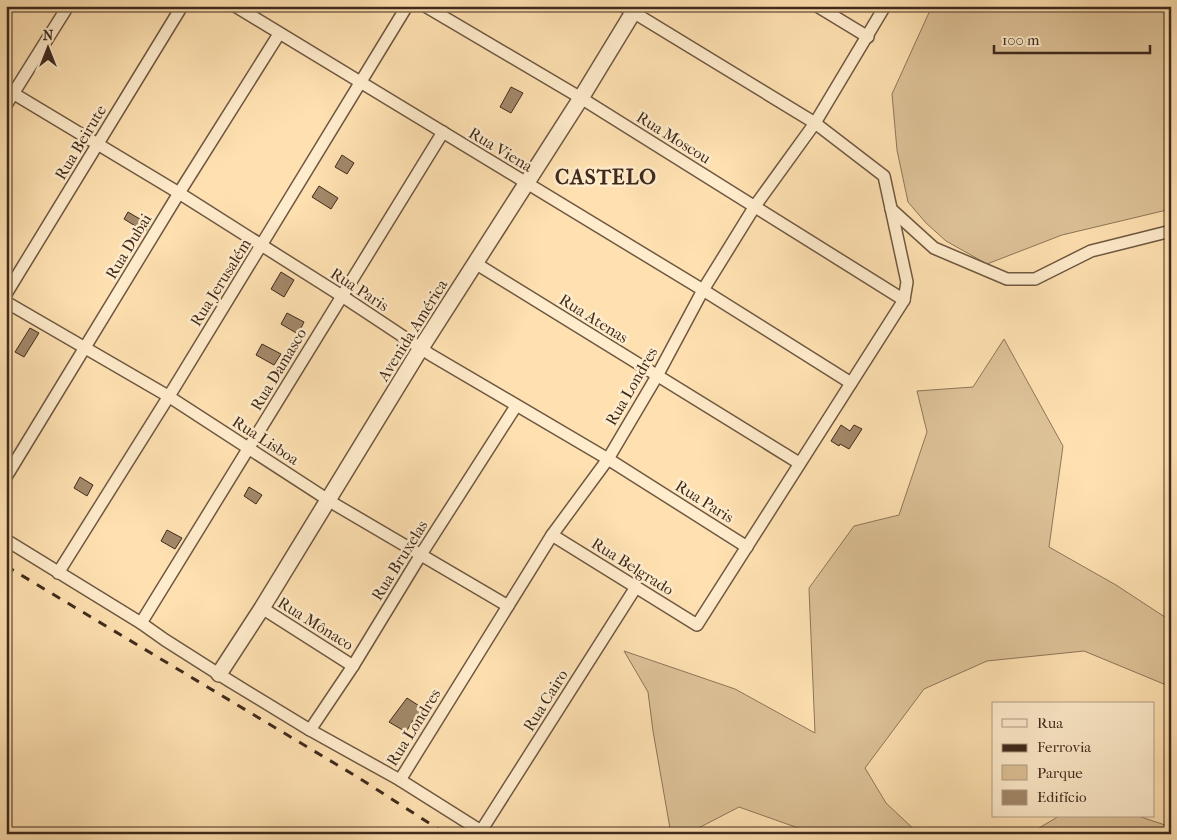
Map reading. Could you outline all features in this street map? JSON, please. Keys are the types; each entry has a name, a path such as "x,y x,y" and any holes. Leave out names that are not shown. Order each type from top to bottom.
{"street":[{"path":"6,105 10,91 68,6"},
{"name":"Rua Beirute","path":"6,294 182,6"},
{"name":"Rua Viena","path":"235,6 703,290 851,383"},
{"name":"Rua Jerusalém","path":"58,573 262,245 407,6"},
{"name":"Rua Moscou","path":"425,6 581,98 904,300"},
{"path":"817,6 868,37"},
{"name":"Rua Londres","path":"400,780 552,535 608,459 657,376 703,290 755,206 815,123 885,6"},
{"path":"631,8 815,123 884,176 908,282 904,300 747,547"},
{"name":"Avenida América","path":"219,674 262,608 474,263 581,98 631,8"},
{"name":"Rua Dubai","path":"6,478 179,192 279,34"},
{"name":"Rua Paris","path":"10,91 179,192 421,348 608,459 747,547"},
{"name":"Rua Damasco","path":"141,623 443,132"},
{"path":"891,209 934,248 1007,279 1034,279 1091,251 1171,231"},
{"name":"Rua Atenas","path":"474,263 799,463"},
{"name":"Rua Lisboa","path":"6,302 86,346 420,556 508,606"},
{"name":"Rua Bruxelas","path":"310,730 353,666 420,556 516,406"},
{"name":"Rua Belgrado","path":"552,535 697,625 747,547"},
{"path":"6,540 310,730 400,780 482,832"},
{"name":"Rua Cairo","path":"482,832 636,587"},
{"name":"Rua Mônaco","path":"262,608 353,666"}],"green space":[{"path":"932,6 1171,6 1171,209 1062,235 987,264 946,241 926,223 908,202 897,150 892,94"},
{"path":"1004,339 1063,446 1049,547 1116,585 1171,621 1171,687 1084,651 987,661 924,689 865,768 886,803 919,834 815,834 739,807 687,834 671,834 648,692 624,651 735,689 815,733 809,588 854,526 899,515 927,432 917,391 973,387"},
{"path":"1056,818 1144,818 1171,827 1171,834 1029,834"}],"building":[{"path":"511,87 523,93 511,113 500,107"},
{"path":"342,155 354,163 347,174 335,167"},
{"path":"319,186 338,198 331,209 312,197"},
{"path":"128,212 150,225 145,232 124,219"},
{"path":"281,272 294,280 284,297 271,289"},
{"path":"287,313 304,322 298,334 281,324"},
{"path":"30,328 39,333 24,357 15,352"},
{"path":"262,344 281,354 274,365 256,355"},
{"path":"841,425 850,431 854,425 862,429 849,449 831,441"},
{"path":"80,477 93,485 87,496 74,488"},
{"path":"249,487 262,495 256,504 244,496"},
{"path":"167,530 182,538 175,549 161,541"},
{"path":"407,698 424,709 417,719 415,717 406,732 389,722"}],"railway":[{"path":"6,566 359,778 446,834"}],"district":[{"name":"CASTELO","path":"606,177"}]}
